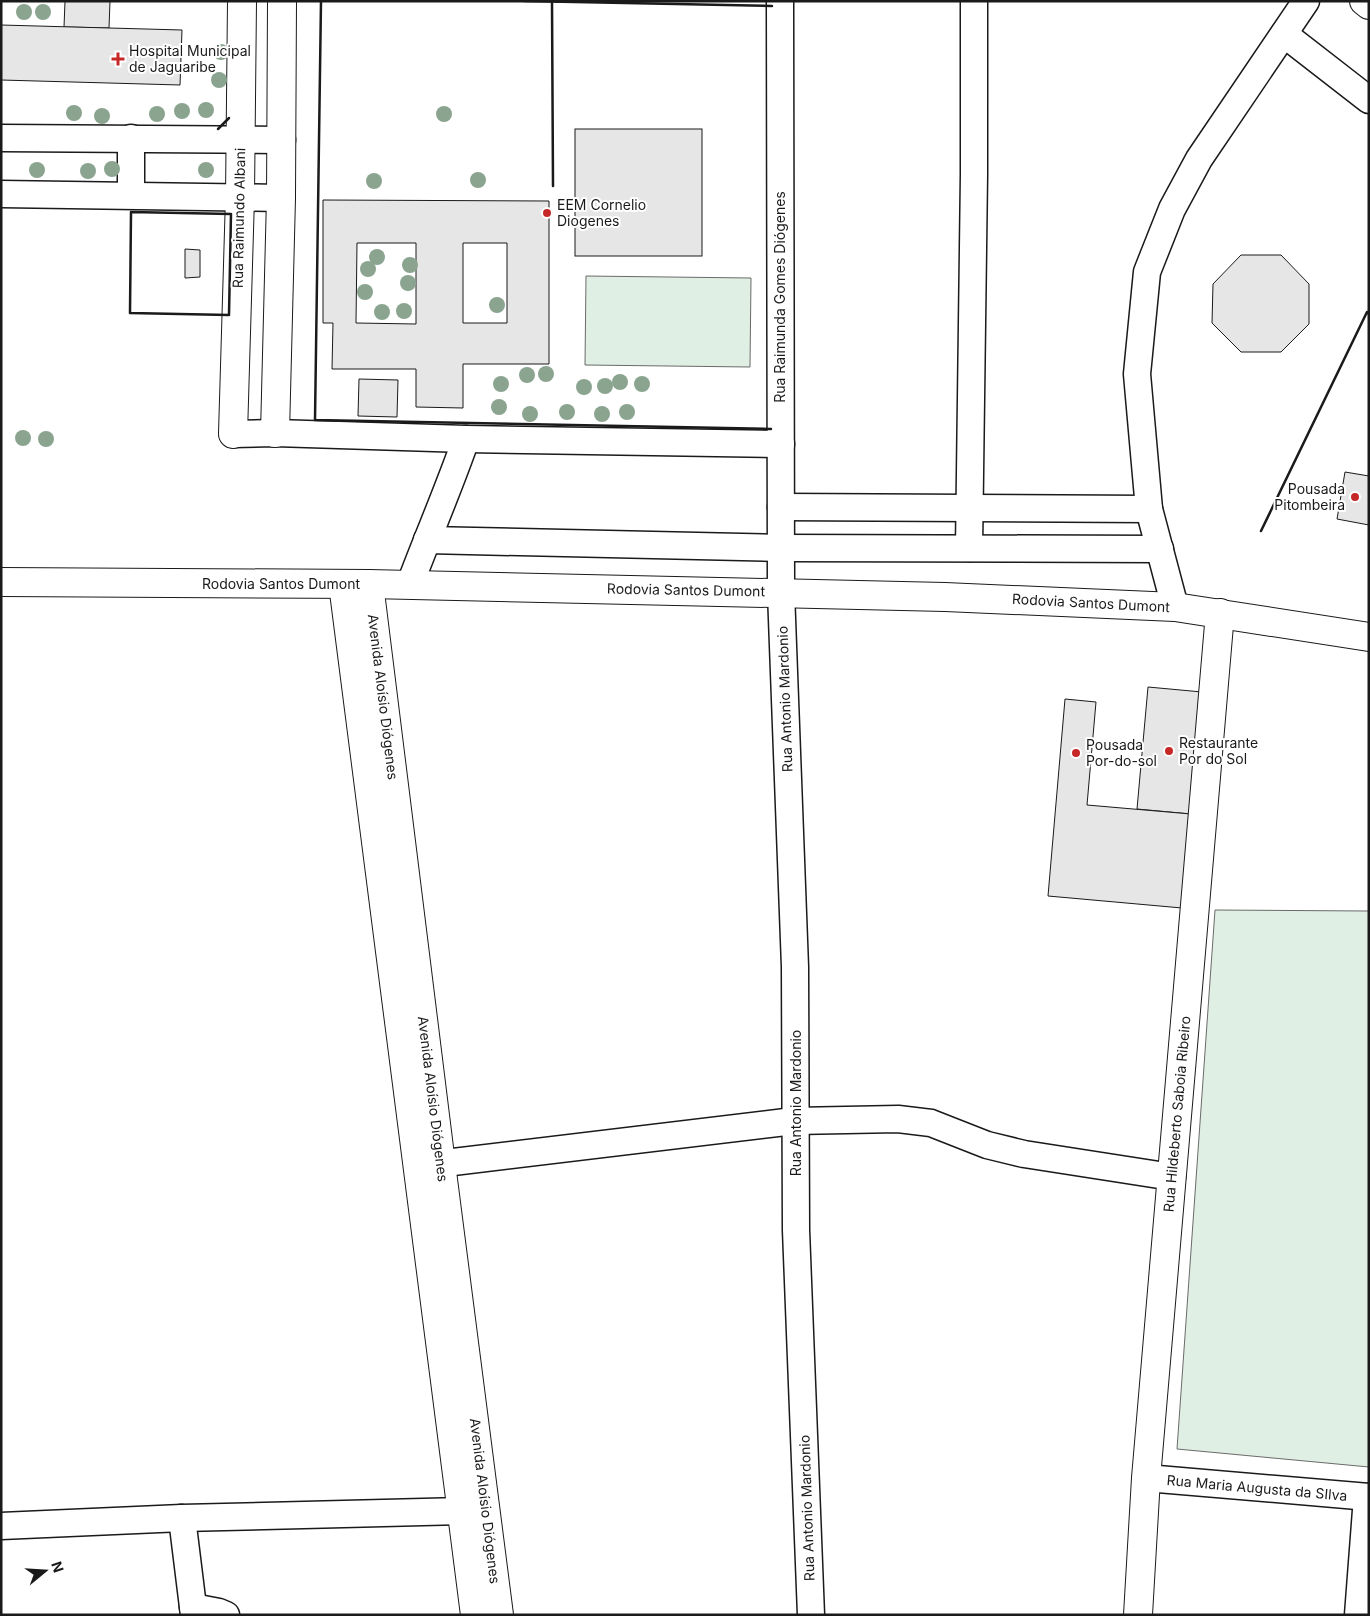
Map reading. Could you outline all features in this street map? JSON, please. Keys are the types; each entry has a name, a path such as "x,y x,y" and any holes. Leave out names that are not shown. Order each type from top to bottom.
{"main road":[{"name":"Rua Raimundo Albani","path":"233,434 240,197 242,1"},
{"path":"275,433 282,140 282,1"},
{"path":"1364,1 1369,5"},
{"name":"Rodovia Santos Dumont","path":"1,582 410,584 945,596 1176,607 1369,637"},
{"name":"Avenida Aloísio Diógenes","path":"356,584 475,1510 499,1615"},
{"name":"Rua Hildeberto Saboia Ribeiro","path":"1138,1615 1146,1478 1220,613"},
{"name":"Avenida Aloísio Diógenes","path":"475,1510 475,1615"}],"street":[{"name":"Rua Raimunda Gomes Diógenes","path":"780,1 781,592"},
{"path":"969,548 974,174 974,1"},
{"path":"1176,607 1148,509 1137,374 1147,272 1172,208 1199,159 1306,1"},
{"path":"1284,34 1369,100"},
{"path":"1,138 282,140"},
{"path":"131,138 131,195"},
{"path":"1,194 281,198"},
{"path":"233,434 275,433 466,439 781,444"},
{"path":"410,584 466,439"},
{"path":"781,507 1148,509"},
{"path":"427,540 781,548 1160,549"},
{"name":"Rua Antonio Mardonio","path":"781,592 796,977 797,1052 794,1121 796,1230 811,1615"},
{"path":"430,1165 794,1121 898,1119 932,1123 987,1145 1024,1154 1172,1177"},
{"name":"Rua Maria Augusta da SIlva","path":"1146,1478 1368,1497"},
{"path":"1358,1615 1368,1497"},
{"path":"1,1526 182,1518 475,1510"},
{"path":"182,1518 194,1611 219,1612 226,1615"}],"green space":[{"path":"586,276 751,278 750,367 585,365"},
{"path":"1215,910 1369,911 1369,1467 1177,1449"}],"building":[{"path":"65,1 110,1 109,28 64,27"},
{"path":"1,25 182,30 180,85 1,80"},
{"path":"575,129 702,129 702,256 575,256"},
{"path":"323,200 549,201 549,364 463,364 463,408 416,407 416,369 332,369 333,323 323,323","holes":["357,243 416,243 416,324 356,323","463,243 507,243 507,323 463,323"]},
{"path":"185,249 200,250 200,277 185,278"},
{"path":"1241,255 1281,255 1309,284 1309,324 1281,352 1241,352 1212,323 1213,284"},
{"path":"359,379 398,380 397,417 358,416"},
{"name":"Pousada Pitombeira","path":"1345,472 1369,476 1369,525 1337,519"},
{"name":"Restaurante Por do Sol","path":"1148,687 1202,692 1191,814 1137,809"},
{"name":"Pousada Por-do-sol","path":"1065,699 1096,702 1087,805 1191,814 1182,908 1048,896"}],"wall":[{"path":"321,1 315,420 771,429"},
{"path":"524,1 772,6"},
{"path":"552,2 553,186"},
{"path":"218,129 229,118"},
{"path":"131,212 231,214 229,315 130,313 131,212"},
{"path":"1261,531 1367,312 1369,314"}],"place":[{"name":"Hospital Municipal de Jaguaribe","path":"118,59"},
{"name":"EEM Cornelio Diogenes","path":"547,213"},
{"name":"Pousada Pitombeira","path":"1355,497"},
{"name":"Restaurante Por do Sol","path":"1169,751"},
{"name":"Pousada Por-do-sol","path":"1076,753"}]}
